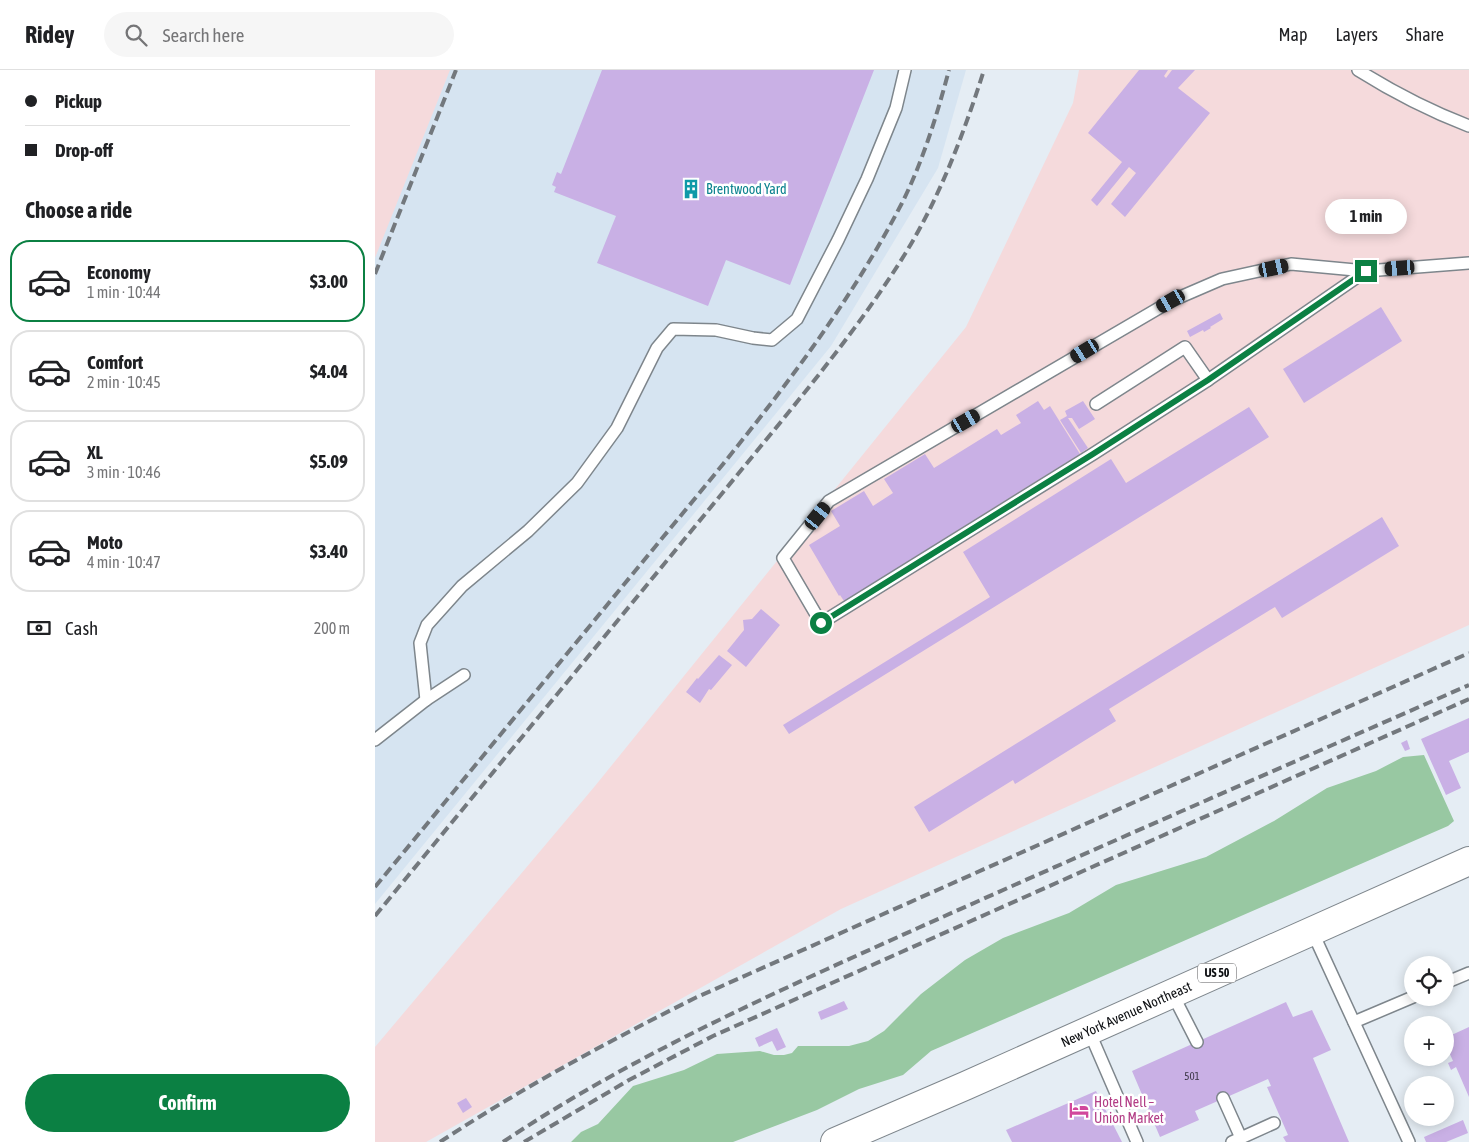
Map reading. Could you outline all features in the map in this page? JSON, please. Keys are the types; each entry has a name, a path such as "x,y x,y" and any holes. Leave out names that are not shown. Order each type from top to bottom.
{"highway":[{"name":"New York Avenue Northeast","path":"835,1142 1469,861"}],"lane":[{"path":"426,700 420,643 427,625 462,586 527,531 577,483 617,428 657,348 673,329 716,330 772,340 797,319 867,179 896,108 905,70"},
{"path":"1358,70 1388,89 1433,112 1469,126"},
{"path":"1366,271 1208,380 1093,454 821,623 783,558 829,501 1171,301 1222,279 1291,264 1366,271 1469,263"},
{"path":"1096,404 1185,347 1208,380"},
{"path":"375,740 426,700 465,675"},
{"path":"1312,931 1409,1142"},
{"path":"1454,979 1469,973"},
{"path":"1172,993 1197,1042"},
{"path":"1354,1022 1404,1001"},
{"path":"1089,1031 1137,1142"},
{"path":"1223,1098 1235,1141 1274,1123"}],"shaded area":[{"path":"375,70 451,70 375,259"},
{"path":"450,70 966,70 938,168 831,346 375,904 375,258"},
{"path":"1079,70 1469,70 1469,625 841,909 426,1142 375,1142 375,1047 595,786 966,327 1073,103"}],"green space":[{"path":"1424,755 1454,821 1448,826 931,1051 903,1075 859,1089 817,1110 733,1142 571,1142 581,1132 598,1124 633,1086 684,1070 717,1054 760,1051 774,1055 784,1055 792,1053 798,1046 849,1046 868,1041 884,1031 921,994 965,960 1003,938 1069,913 1116,885 1206,857 1274,821 1327,788 1376,771 1403,757"}],"building":[{"name":"Brentwood Yard","path":"602,70 874,70 790,285 726,260 708,306 597,263 616,216 554,192 556,187 552,185 557,172 561,174"},
{"path":"1139,70 1168,70 1164,76 1166,78 1172,70 1195,70 1178,88 1210,113 1125,217 1111,204 1136,173 1129,167 1097,206 1091,200 1122,162 1088,133"},
{"path":"1381,307 1402,341 1304,403 1283,369"},
{"path":"1220,313 1223,319 1204,332 1203,330 1190,337 1187,331"},
{"path":"1038,401 1044,410 1050,406 1080,454 844,601 839,596 809,545 840,526 831,511 864,491 873,506 893,493 884,479 925,454 934,468 997,429 1001,435 1021,423 1016,415"},
{"path":"1083,401 1095,419 1079,429 1072,418 1068,418 1088,448 1081,453 1060,420 1067,416 1065,411"},
{"path":"1249,407 1269,437 789,734 783,725 990,597 963,552 1111,459 1126,483"},
{"path":"1382,517 1399,546 1282,618 1275,607 1109,709 1116,721 1015,784 1013,780 929,832 914,807"},
{"path":"761,609 780,625 746,667 727,651 744,630 743,620 752,619"},
{"path":"719,655 732,665 711,690 709,689 700,703 686,692"},
{"path":"1469,718 1469,752 1449,761 1461,788 1446,795 1421,739"},
{"path":"1407,740 1410,749 1405,751 1401,743"},
{"path":"844,1001 848,1009 821,1020 818,1012"},
{"path":"1286,1002 1293,1017 1312,1010 1331,1050 1313,1058 1349,1142 1286,1142 1283,1137 1288,1135 1267,1087 1271,1086 1268,1079 1195,1111 1199,1120 1160,1137 1132,1071"},
{"path":"1469,1027 1469,1097 1456,1067 1451,1070 1449,1066 1454,1066 1454,1034"},
{"path":"777,1028 786,1047 777,1051 772,1041 759,1047 755,1038"},
{"name":"Hotel Nell – Union Market","path":"1096,1091 1122,1142 1012,1142 1006,1130"},
{"path":"466,1098 472,1107 463,1113 457,1103"},
{"path":"1463,1120 1468,1133 1446,1142 1426,1142 1424,1137 1449,1126 1454,1126 1454,1124"}],"railway":[{"path":"375,274 456,70"},
{"path":"375,887 715,474 783,388 815,343 846,298 902,203 917,171 929,138 949,70"},
{"path":"375,916 784,418 862,317 905,254 929,210 950,164 984,70"},
{"path":"440,1142 565,1066 695,998 1469,653"},
{"path":"503,1142 552,1110 706,1026 987,897 1469,685"},
{"path":"524,1142 629,1080 713,1036 1469,699"}],"place":[{"name":"Brentwood Yard","path":"691,189"},
{"name":"Hotel Nell – Union Market","path":"1079,1110"}],"route":[{"path":"821,623 1093,454 1208,380 1366,271"}]}
